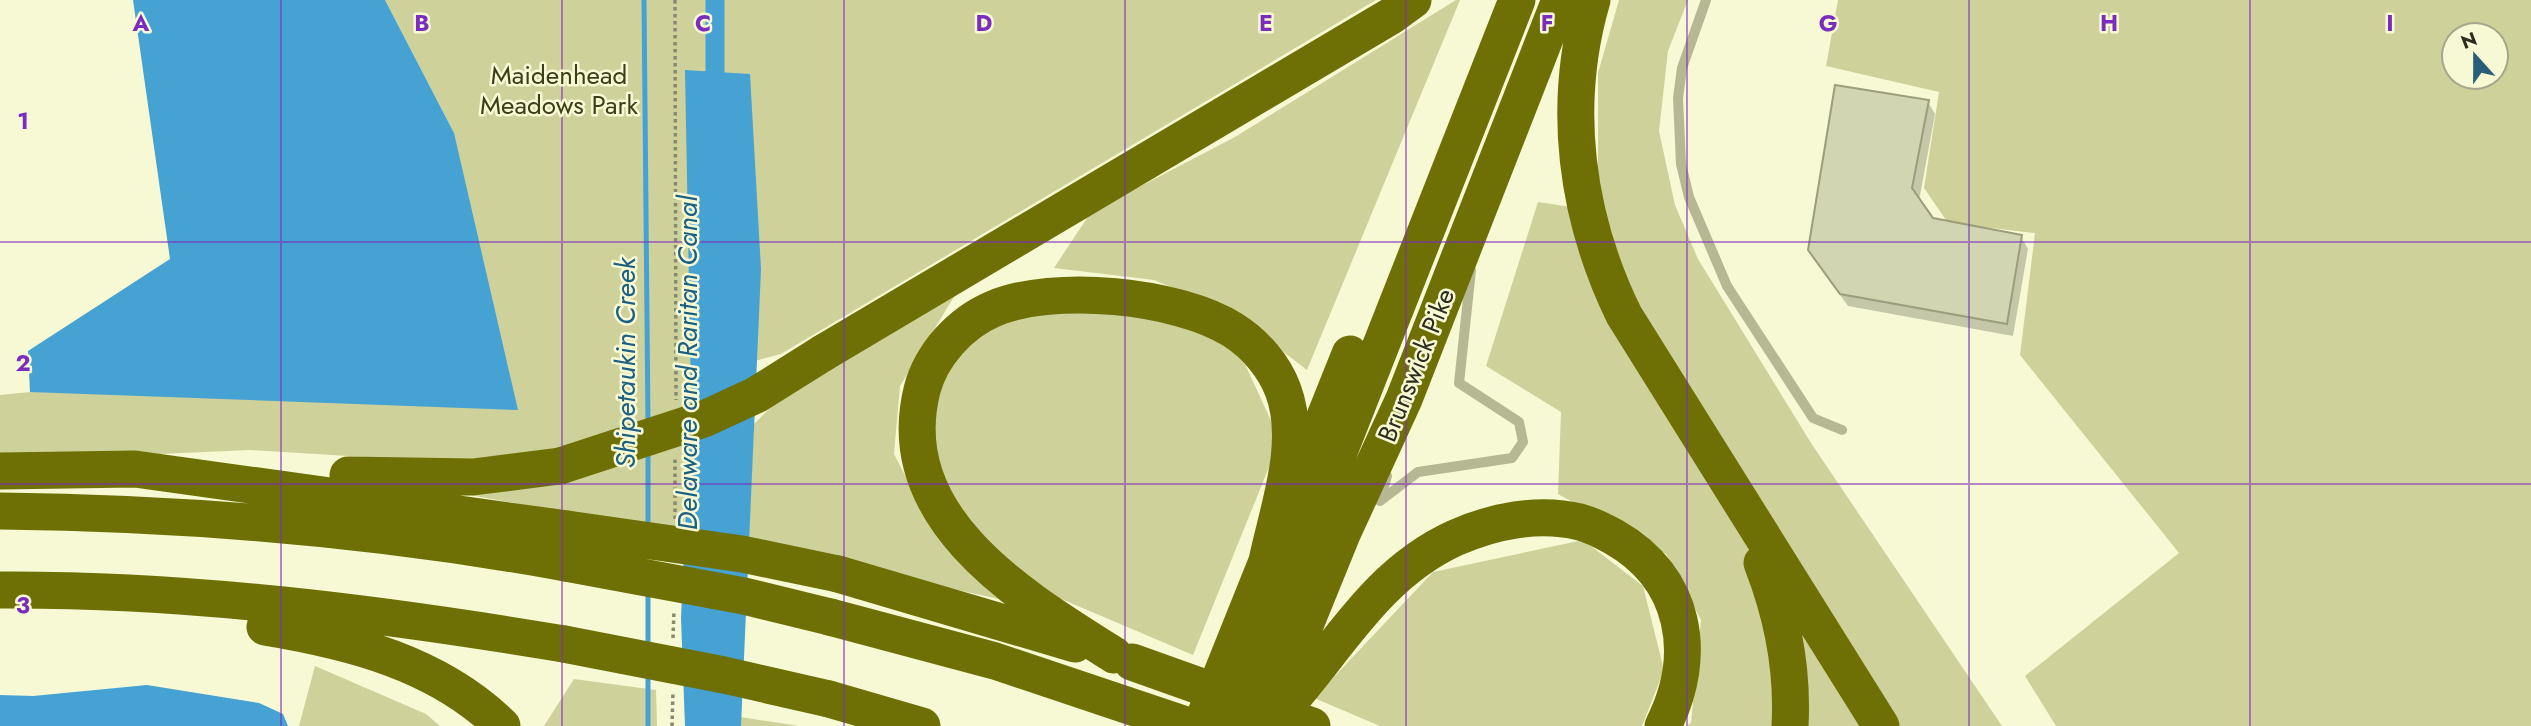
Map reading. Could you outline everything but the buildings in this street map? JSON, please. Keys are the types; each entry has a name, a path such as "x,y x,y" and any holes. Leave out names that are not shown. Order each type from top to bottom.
{"highway":[{"path":"0,471 135,469 168,464 273,472 462,478 517,474 560,466 704,419 756,395 1391,16 1413,0"},
{"name":"Brunswick Pike","path":"1231,726 1517,0"},
{"name":"Brunswick Pike","path":"1266,726 1342,534 1420,358 1560,0"},
{"path":"1592,0 1578,66 1574,107 1576,153 1583,200 1607,281 1624,315 1881,726"},
{"path":"1201,726 1391,256 1433,169 1475,103"},
{"path":"1123,659 1052,615 989,566 939,508 926,481 916,428 925,378 950,340 990,310 1041,295 1137,300 1212,318 1254,346 1270,366 1290,413 1289,457 1267,561"},
{"path":"135,469 566,546 744,596 995,661 1189,726"},
{"path":"1734,493 1768,577 1779,615 1788,667 1790,726"},
{"path":"0,511 130,513 342,529 449,541 741,554 838,573 1123,659 1312,726"},
{"path":"1266,726 1373,598 1424,555 1484,527 1520,519 1551,518 1581,522 1628,546 1647,563 1673,601 1681,626 1682,675 1675,701 1663,726"},
{"path":"0,590 184,596 415,621 564,644 715,673 829,699 922,726"},
{"path":"184,596 208,621 308,634 376,652 411,665 442,680 502,726"}],"lane":[{"path":"1706,0 1682,68 1678,98 1680,152 1698,226 1727,286 1813,418 1842,430"},
{"path":"1474,250 1478,210"},
{"path":"1391,462 1380,501 1418,472 1511,458 1523,442 1519,422 1459,383 1472,263"},
{"path":"1395,449 1420,358"}],"path":[{"path":"675,0 676,411"},
{"path":"675,520 676,452"},
{"path":"673,644 674,602"},
{"path":"672,726 673,685"}],"green space":[{"name":"Maidenhead Meadows Park","path":"385,0 1376,0 781,354 755,361 691,394 684,533 464,494 463,463 250,450 0,461 0,395 30,392 454,133"},
{"path":"1460,0 1307,370 1232,312 1154,280 1054,268 1091,212 1235,137"},
{"path":"1619,0 1688,0 1668,51 1659,131 1675,205 1698,259 1811,443 2002,726 1686,726 1691,723 1701,620 1666,554 1558,494 1561,412 1486,366 1538,202 1598,211 1598,73"},
{"path":"1838,0 2531,0 2531,726 2056,726 2025,676 2179,553 2020,355 2035,233 1948,223 1924,188 1939,92 1826,66"},
{"path":"955,295 900,386 894,454 930,524 999,599 748,545 754,424 780,398"},
{"path":"1048,307 1169,316 1239,351 1280,440 1193,655 1045,592 958,519 929,435 945,360 994,316"},
{"path":"1583,540 1643,586 1664,670 1642,726 1380,726 1314,698 1433,572"},
{"path":"315,666 426,714 440,726 299,726"},
{"path":"574,679 656,690 657,726 544,726"},
{"path":"740,717 799,726 741,726"}],"water":[{"path":"133,0 385,0 454,133 518,410 30,392 28,351 170,259"},
{"path":"685,70 750,74 761,269 741,726 685,726 681,618 691,394"},
{"path":"147,685 259,703 283,714 288,726 0,726 0,695 33,696"}],"waterway":[{"name":"Shipetaukin Creek","path":"644,0 648,424"},
{"name":"Delaware and Raritan Canal","path":"715,0 715,95"},
{"name":"Shipetaukin Creek","path":"648,451 648,529"},
{"name":"Shipetaukin Creek","path":"648,591 648,648"},
{"name":"Shipetaukin Creek","path":"648,675 648,726"}]}
